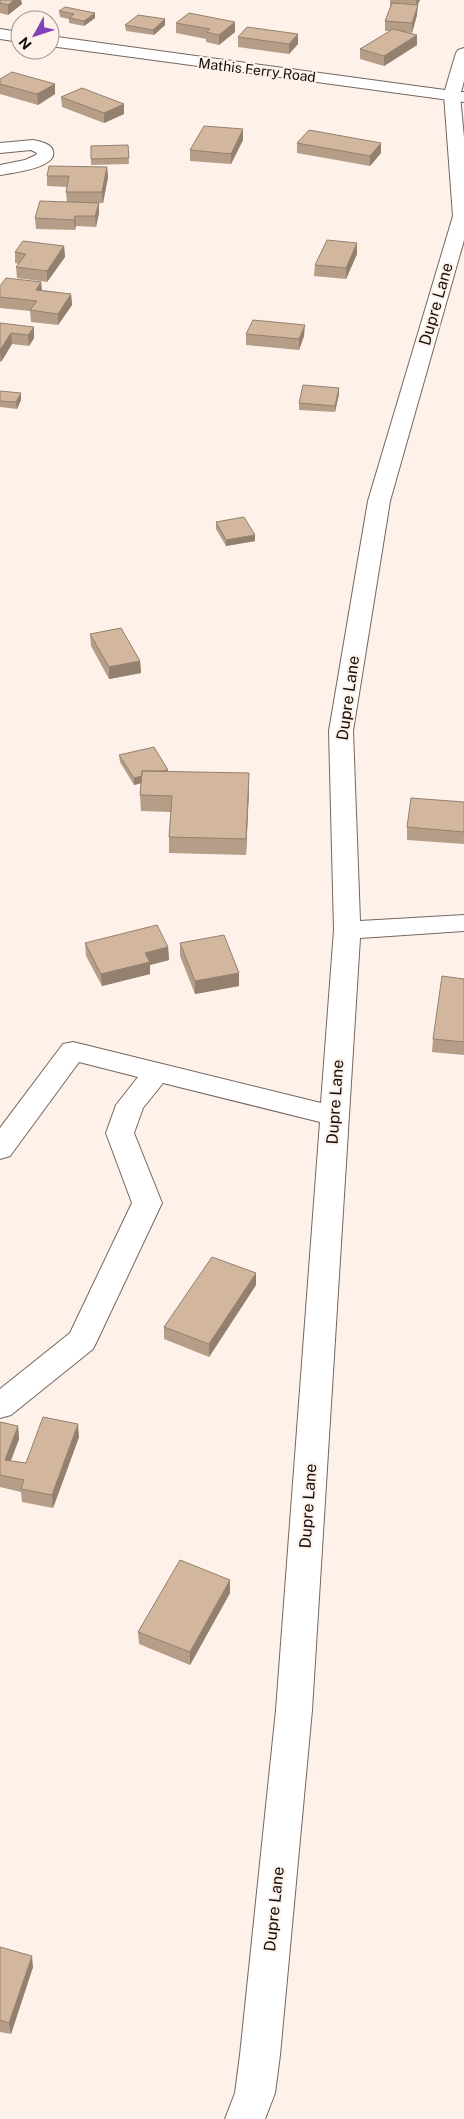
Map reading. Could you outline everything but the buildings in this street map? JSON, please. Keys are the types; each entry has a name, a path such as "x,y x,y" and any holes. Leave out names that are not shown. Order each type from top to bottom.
{"street":[{"name":"Mathis Ferry Road","path":"60,42 224,66 459,86"},
{"path":"459,86 464,54"},
{"name":"Dupre Lane","path":"245,2119 255,2093 260,2055 294,1710 347,930 341,731 379,501 462,216 459,86"},
{"path":"0,148 33,145 45,150 45,157 30,164 0,170"},
{"path":"347,930 464,923"},
{"path":"0,1149 73,1051 334,1116"},
{"path":"0,1406 82,1341 86,1333 147,1203 120,1133 130,1105 157,1072"}]}
